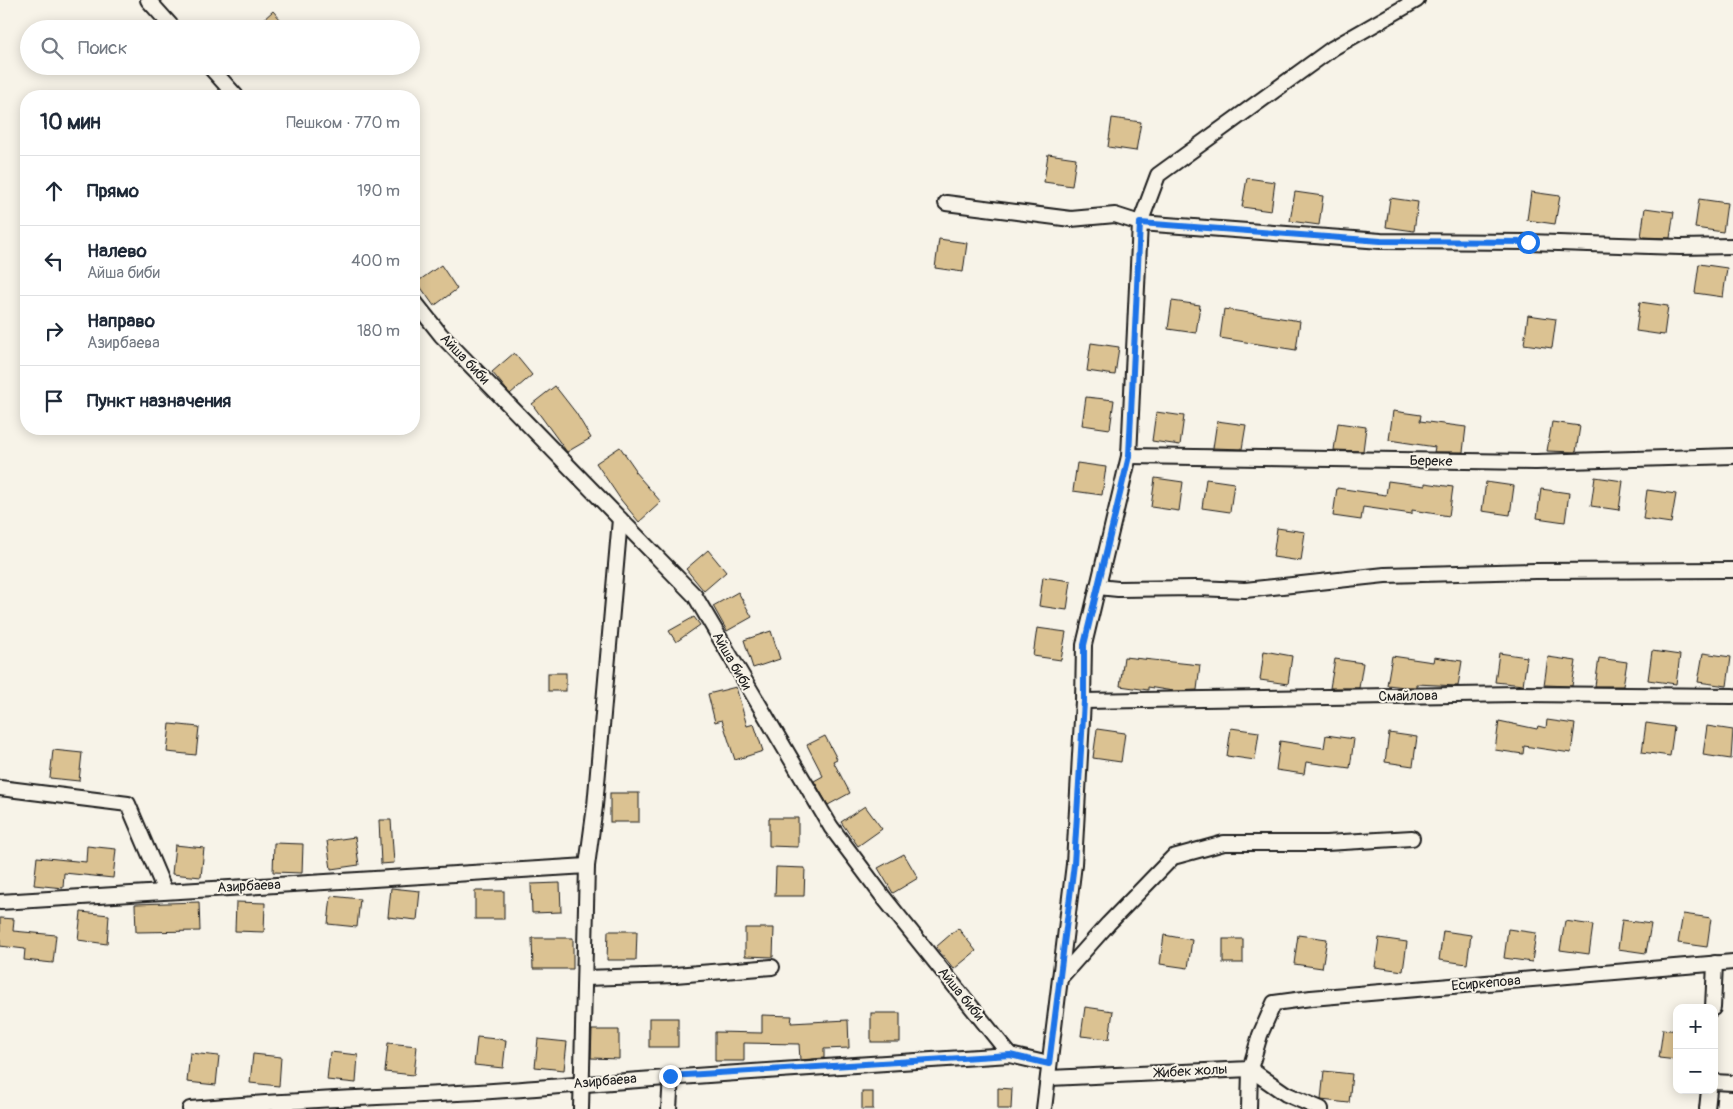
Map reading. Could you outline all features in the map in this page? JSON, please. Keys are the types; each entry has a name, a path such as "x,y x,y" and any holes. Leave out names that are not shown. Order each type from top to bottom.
{"street":[{"path":"148,0 166,20"},
{"path":"1044,1109 1074,864 1084,701 1084,645 1129,456 1140,223 1158,175 1333,48 1417,0"},
{"path":"217,75 231,90"},
{"path":"946,203 1071,218 1115,216 1140,223 1381,241 1528,242 1680,247 1733,246"},
{"name":"Айша биби","path":"420,308 441,335 695,596 831,827 884,898 1010,1055"},
{"name":"Береке","path":"1129,456 1536,462 1733,456"},
{"path":"581,1109 588,866 620,519"},
{"path":"1098,587 1118,590 1198,588 1245,590 1393,574 1535,570 1733,570"},
{"name":"Смайлова","path":"1084,701 1519,694 1733,696"},
{"path":"0,788 128,804 165,891"},
{"path":"1060,978 1108,924 1173,858 1224,843 1326,843 1412,838"},
{"name":"Азирбаева","path":"0,902 588,866"},
{"name":"Есиркепова","path":"1250,1068 1260,1035 1274,1004 1311,998 1733,962"},
{"path":"1713,1004 1715,963"},
{"path":"585,978 675,975 772,967"},
{"name":"Азирбаева","path":"190,1109 259,1103 536,1088 670,1076 1010,1055 1049,1071"},
{"path":"1249,1109 1250,1068"},
{"path":"1250,1068 1286,1094 1321,1109"},
{"name":"Жибек жолы","path":"1049,1071 1250,1068"},
{"path":"669,1109 670,1076"},
{"path":"1718,1082 1733,1083"},
{"path":"1707,1109 1709,1094"}],"building":[{"path":"273,11 281,20 263,20"},
{"path":"1112,118 1141,122 1136,151 1108,147"},
{"path":"1048,154 1076,158 1072,186 1044,182"},
{"path":"1247,178 1275,182 1271,211 1242,207"},
{"path":"1295,192 1323,196 1319,225 1290,221"},
{"path":"1531,192 1560,196 1555,224 1527,220"},
{"path":"1390,198 1418,202 1414,231 1386,227"},
{"path":"1699,199 1727,203 1723,232 1695,228"},
{"path":"1645,208 1674,212 1670,238 1641,237"},
{"path":"939,239 967,243 963,272 935,268"},
{"path":"1699,264 1727,268 1723,297 1695,293"},
{"path":"441,265 457,289 434,306 420,286 420,280"},
{"path":"1172,301 1200,305 1196,333 1168,329"},
{"path":"1640,302 1668,306 1664,335 1636,331"},
{"path":"1224,309 1300,321 1296,350 1220,338"},
{"path":"1528,315 1556,319 1552,348 1524,344"},
{"path":"1091,343 1119,347 1115,375 1087,371"},
{"path":"514,353 532,375 510,394 492,372"},
{"path":"555,386 576,413 591,438 567,452 532,404"},
{"path":"1086,397 1114,400 1110,429 1082,425"},
{"path":"1393,411 1421,415 1420,421 1466,427 1463,452 1434,452 1435,447 1389,440"},
{"path":"1156,412 1184,416 1180,445 1152,441"},
{"path":"1217,421 1246,425 1242,449 1213,448"},
{"path":"1552,422 1580,426 1576,452 1547,451"},
{"path":"1338,423 1366,427 1363,451 1334,450"},
{"path":"620,447 636,470 634,471 661,502 639,522 621,500 596,463"},
{"path":"1077,463 1106,467 1102,495 1073,491"},
{"path":"1595,477 1623,481 1619,510 1591,506"},
{"path":"1155,478 1183,482 1179,511 1151,507"},
{"path":"1206,479 1234,483 1230,512 1202,508"},
{"path":"1388,481 1425,486 1425,483 1453,487 1449,516 1412,510 1412,514 1363,507 1361,520 1333,516 1337,488 1386,495"},
{"path":"1486,482 1514,486 1510,515 1482,511"},
{"path":"1541,489 1569,493 1565,522 1537,518"},
{"path":"1647,490 1676,494 1671,523 1643,519"},
{"path":"1277,528 1305,532 1301,561 1273,557"},
{"path":"708,550 726,572 704,591 686,569"},
{"path":"1043,577 1071,581 1067,610 1039,606"},
{"path":"738,592 752,617 727,631 713,606"},
{"path":"694,617 700,625 676,642 669,631"},
{"path":"1037,628 1066,632 1061,660 1033,656"},
{"path":"771,631 780,659 753,668 744,640"},
{"path":"1264,651 1292,656 1288,684 1260,680"},
{"path":"1652,651 1680,655 1676,684 1648,680"},
{"path":"1499,653 1527,657 1523,685 1495,682"},
{"path":"1703,653 1731,657 1727,686 1698,682"},
{"path":"1392,656 1433,662 1434,657 1462,661 1458,686 1416,684 1416,687 1405,687 1387,685"},
{"path":"1124,657 1200,665 1197,690 1173,691 1148,687 1148,690 1120,686"},
{"path":"1548,657 1576,661 1572,686 1544,685"},
{"path":"1599,658 1627,662 1623,686 1595,686"},
{"path":"1335,659 1363,663 1359,688 1330,688"},
{"path":"548,673 566,673 566,691 548,691"},
{"path":"736,687 747,726 754,724 763,751 735,760 722,720 715,722 708,694"},
{"path":"1547,720 1575,724 1571,753 1524,746 1523,754 1495,750 1499,721 1537,729 1538,726 1546,728"},
{"path":"1646,723 1674,727 1670,756 1642,752"},
{"path":"170,724 199,727 196,755 167,752"},
{"path":"1707,726 1733,730 1731,759 1703,755"},
{"path":"1231,728 1259,732 1255,760 1227,756"},
{"path":"1097,729 1125,733 1121,762 1093,758"},
{"path":"1389,733 1417,737 1413,766 1385,762"},
{"path":"1326,735 1354,739 1350,768 1306,762 1304,774 1276,770 1280,741 1324,748"},
{"path":"825,736 837,759 833,761 850,793 828,805 814,781 823,776 807,745"},
{"path":"53,750 82,753 79,781 50,778"},
{"path":"610,793 639,793 639,822 610,822"},
{"path":"865,806 882,829 858,846 841,822"},
{"path":"769,818 798,818 798,847 769,846"},
{"path":"379,820 391,820 394,863 381,864"},
{"path":"355,837 359,865 331,869 327,841"},
{"path":"274,843 303,844 302,873 273,872"},
{"path":"175,845 204,848 201,877 172,874"},
{"path":"87,846 116,849 113,878 64,873 63,888 34,885 37,857 86,862"},
{"path":"904,854 918,878 893,893 878,868"},
{"path":"776,867 805,868 804,896 775,896"},
{"path":"560,883 561,912 532,913 531,884"},
{"path":"391,888 420,891 417,920 388,917"},
{"path":"475,891 504,891 504,919 475,919"},
{"path":"331,896 360,899 357,927 328,924"},
{"path":"199,902 200,931 136,932 135,904"},
{"path":"236,902 265,903 264,932 235,931"},
{"path":"81,912 109,915 107,944 78,940"},
{"path":"1683,914 1711,918 1707,947 1678,943"},
{"path":"0,918 14,919 13,931 56,935 53,963 24,960 25,949 0,946"},
{"path":"1622,920 1651,924 1646,953 1618,949"},
{"path":"1565,921 1593,925 1589,954 1560,950"},
{"path":"745,928 774,928 773,957 745,956"},
{"path":"958,928 976,951 954,969 936,947"},
{"path":"1508,929 1536,933 1532,962 1504,958"},
{"path":"608,931 637,931 636,960 607,960"},
{"path":"1443,931 1471,935 1467,964 1439,960"},
{"path":"1164,935 1192,940 1188,968 1160,964"},
{"path":"1298,935 1327,939 1322,968 1294,964"},
{"path":"532,938 573,938 573,969 533,969"},
{"path":"1379,938 1407,942 1403,971 1375,967"},
{"path":"1223,939 1243,939 1243,963 1223,963"},
{"path":"1085,1007 1113,1011 1109,1039 1081,1036"},
{"path":"871,1013 900,1013 900,1042 871,1042"},
{"path":"762,1015 792,1016 791,1023 848,1020 849,1048 824,1049 824,1058 800,1060 799,1044 744,1043 744,1061 715,1061 715,1032 762,1033"},
{"path":"649,1018 678,1018 678,1047 649,1047"},
{"path":"1663,1029 1673,1030 1673,1060 1659,1058"},
{"path":"592,1030 619,1030 619,1059 591,1058"},
{"path":"477,1037 506,1040 503,1068 474,1065"},
{"path":"538,1039 567,1042 564,1070 535,1067"},
{"path":"388,1043 417,1046 414,1075 385,1072"},
{"path":"330,1052 358,1055 356,1083 327,1080"},
{"path":"190,1053 219,1056 216,1085 187,1082"},
{"path":"253,1054 281,1057 279,1086 250,1083"},
{"path":"1324,1071 1352,1074 1349,1103 1321,1100"},
{"path":"998,1088 1012,1089 1011,1109 998,1109"},
{"path":"862,1092 873,1092 873,1109 862,1109"}],"route":[{"path":"670,1076 1010,1055 1049,1064 1074,864 1084,701 1084,645 1129,456 1140,223 1381,241 1528,242"}]}
